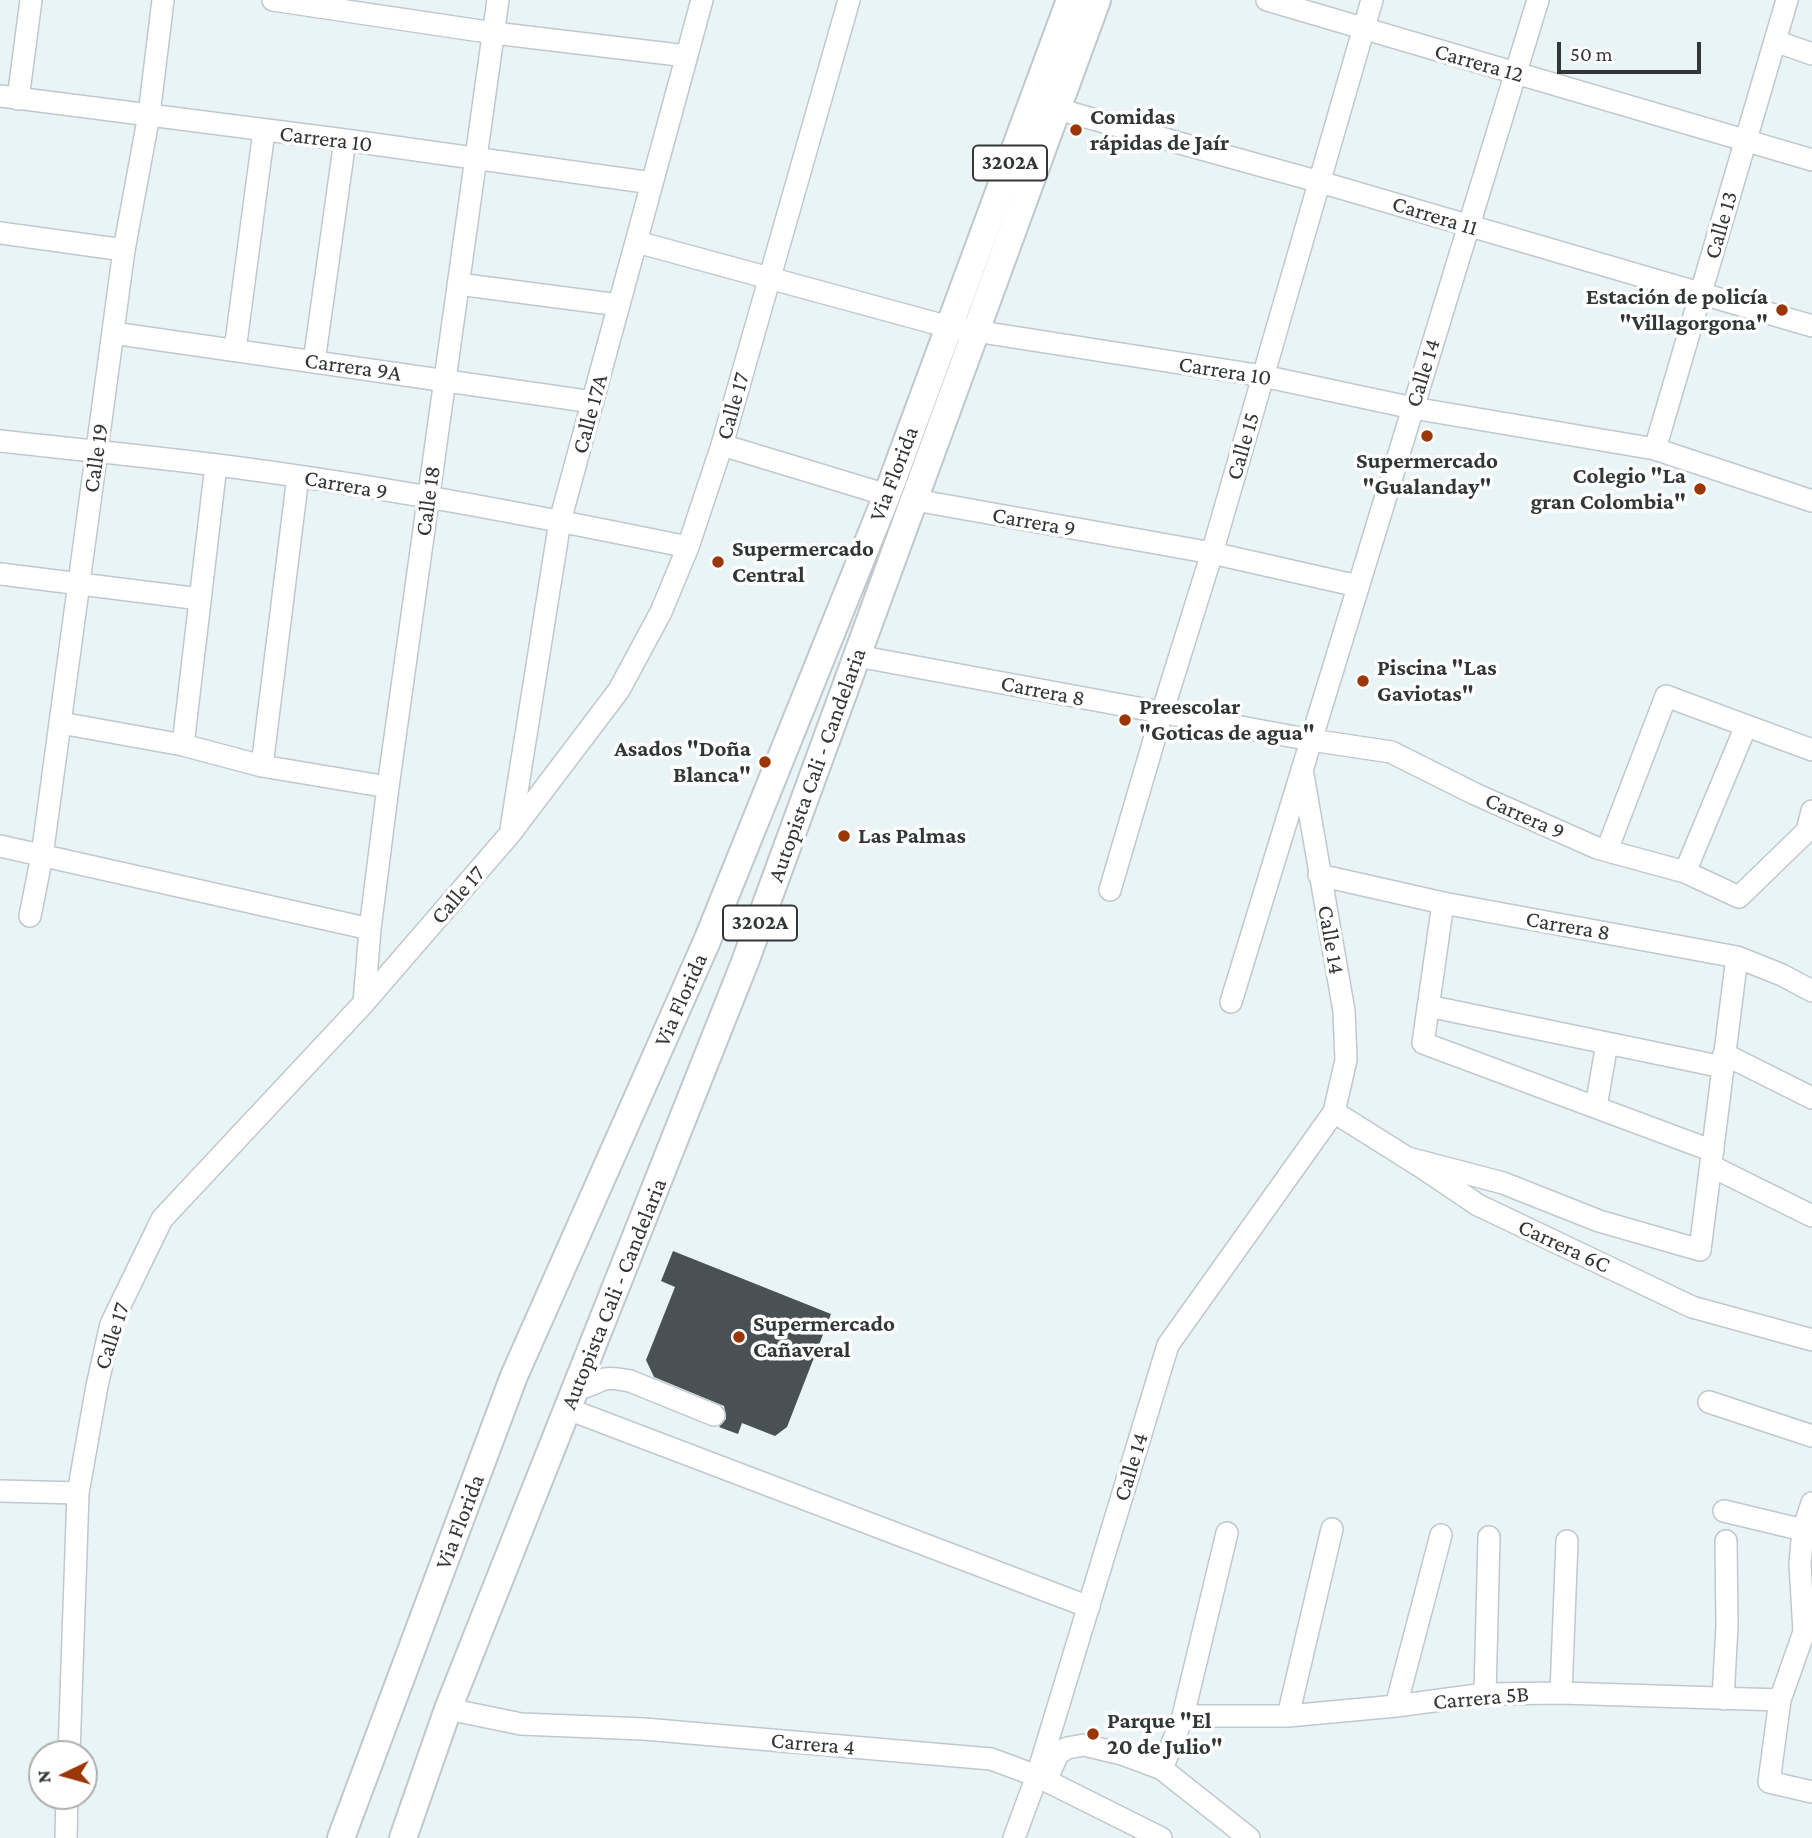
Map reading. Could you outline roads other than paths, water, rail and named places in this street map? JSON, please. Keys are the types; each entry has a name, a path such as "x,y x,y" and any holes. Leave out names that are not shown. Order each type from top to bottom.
{"main road":[{"name":"Via Florida","path":"341,1838 514,1376 707,942 887,495 962,329 1070,0"},
{"name":"Autopista Cali - Candelaria","path":"403,1838 448,1709 745,962 915,500 962,329 1057,109 1097,0"}],"street":[{"path":"9,98 31,0"},
{"name":"Calle 19","path":"30,916 42,856 124,250 149,115 163,0"},
{"path":"279,0 364,7 494,33 687,56"},
{"name":"Calle 18","path":"364,1003 370,929 388,787 498,0"},
{"name":"Calle 17A","path":"510,834 561,521 702,0"},
{"name":"Calle 17","path":"69,1740 78,1493 111,1324 162,1219 364,1003 510,834 619,690 661,612 688,547 722,445 849,0"},
{"name":"Carrera 12","path":"1267,0 1812,160"},
{"name":"Calle 15","path":"1110,891 1212,553 1372,0"},
{"name":"Calle 14","path":"1014,1838 1042,1778 1089,1606 1168,1345 1334,1112 1346,1060 1344,1011 1302,769 1538,0"},
{"name":"Calle 13","path":"1655,449 1787,0"},
{"path":"1775,41 1812,54"},
{"name":"Carrera 10","path":"9,98 345,140 652,183"},
{"name":"Carrera 11","path":"1057,109 1320,182 1812,326"},
{"path":"235,350 264,131"},
{"path":"314,362 345,140"},
{"path":"0,233 124,250"},
{"name":"Carrera 10","path":"637,242 962,329 1263,376 1413,408 1655,449 1812,501"},
{"path":"458,284 619,305"},
{"name":"Carrera 9A","path":"113,333 593,402"},
{"name":"Carrera 9","path":"0,441 298,476 561,521 688,547"},
{"path":"722,445 887,495"},
{"path":"183,745 216,465"},
{"path":"262,766 298,476"},
{"name":"Carrera 9","path":"915,500 1212,553 1358,586"},
{"path":"0,574 200,599"},
{"name":"Carrera 8","path":"857,656 1311,740"},
{"path":"1607,850 1666,696 1812,750"},
{"path":"61,723 183,745 262,766 388,787"},
{"path":"1685,872 1746,726"},
{"name":"Carrera 9","path":"1311,740 1391,752 1475,794 1607,850 1685,872 1739,897 1810,825"},
{"path":"1231,1002 1302,769"},
{"path":"0,846 370,929"},
{"name":"Carrera 8","path":"1319,875 1443,903 1737,957 1782,975 1812,991"},
{"path":"1443,903 1423,1042 1595,1107 1712,1159 1812,1216"},
{"path":"1408,1158 1503,1183 1599,1221 1699,1250 1737,957"},
{"path":"1428,1006 1607,1043 1723,1060 1812,1098"},
{"path":"1595,1107 1607,1043"},
{"name":"Carrera 6C","path":"1334,1112 1478,1205 1692,1307 1812,1340"},
{"path":"572,1399 586,1388 606,1379 617,1379 630,1381 714,1415"},
{"path":"572,1399 1089,1606"},
{"path":"1709,1402 1812,1436"},
{"path":"0,1491 78,1493"},
{"path":"1812,1503 1803,1530 1800,1564 1808,1633 1780,1700 1769,1782 1812,1792"},
{"path":"1724,1511 1803,1530"},
{"path":"1288,1716 1332,1530"},
{"path":"1162,1769 1182,1716 1227,1533"},
{"path":"1396,1706 1441,1535"},
{"path":"1485,1694 1489,1537"},
{"path":"1561,1693 1567,1541"},
{"path":"1723,1699 1727,1626 1726,1541"},
{"name":"Carrera 5B","path":"1182,1716 1288,1716 1485,1694 1561,1693 1780,1700"},
{"name":"Carrera 4","path":"448,1709 521,1724 643,1729 991,1759 1042,1778 1161,1838"},
{"path":"1042,1778 1058,1754 1067,1748 1084,1745 1122,1754 1162,1769 1249,1838"},
{"path":"66,1838 67,1810"}],"place":[{"name":"Comidas rápidas de Jaír","path":"1076,130"},
{"name":"Estación de policía \"Villagorgona\"","path":"1782,310"},
{"name":"Supermercado \"Gualanday\"","path":"1427,436"},
{"name":"Colegio \"La gran Colombia\"","path":"1700,489"},
{"name":"Supermercado Central","path":"718,562"},
{"name":"Piscina \"Las Gaviotas\"","path":"1363,681"},
{"name":"Preescolar \"Goticas de agua\"","path":"1125,720"},
{"name":"Asados \"Doña Blanca\"","path":"765,762"},
{"name":"Las Palmas","path":"844,836"},
{"name":"Supermercado Cañaveral","path":"739,1337"},
{"name":"Parque \"El 20 de Julio\"","path":"1093,1734"}]}
